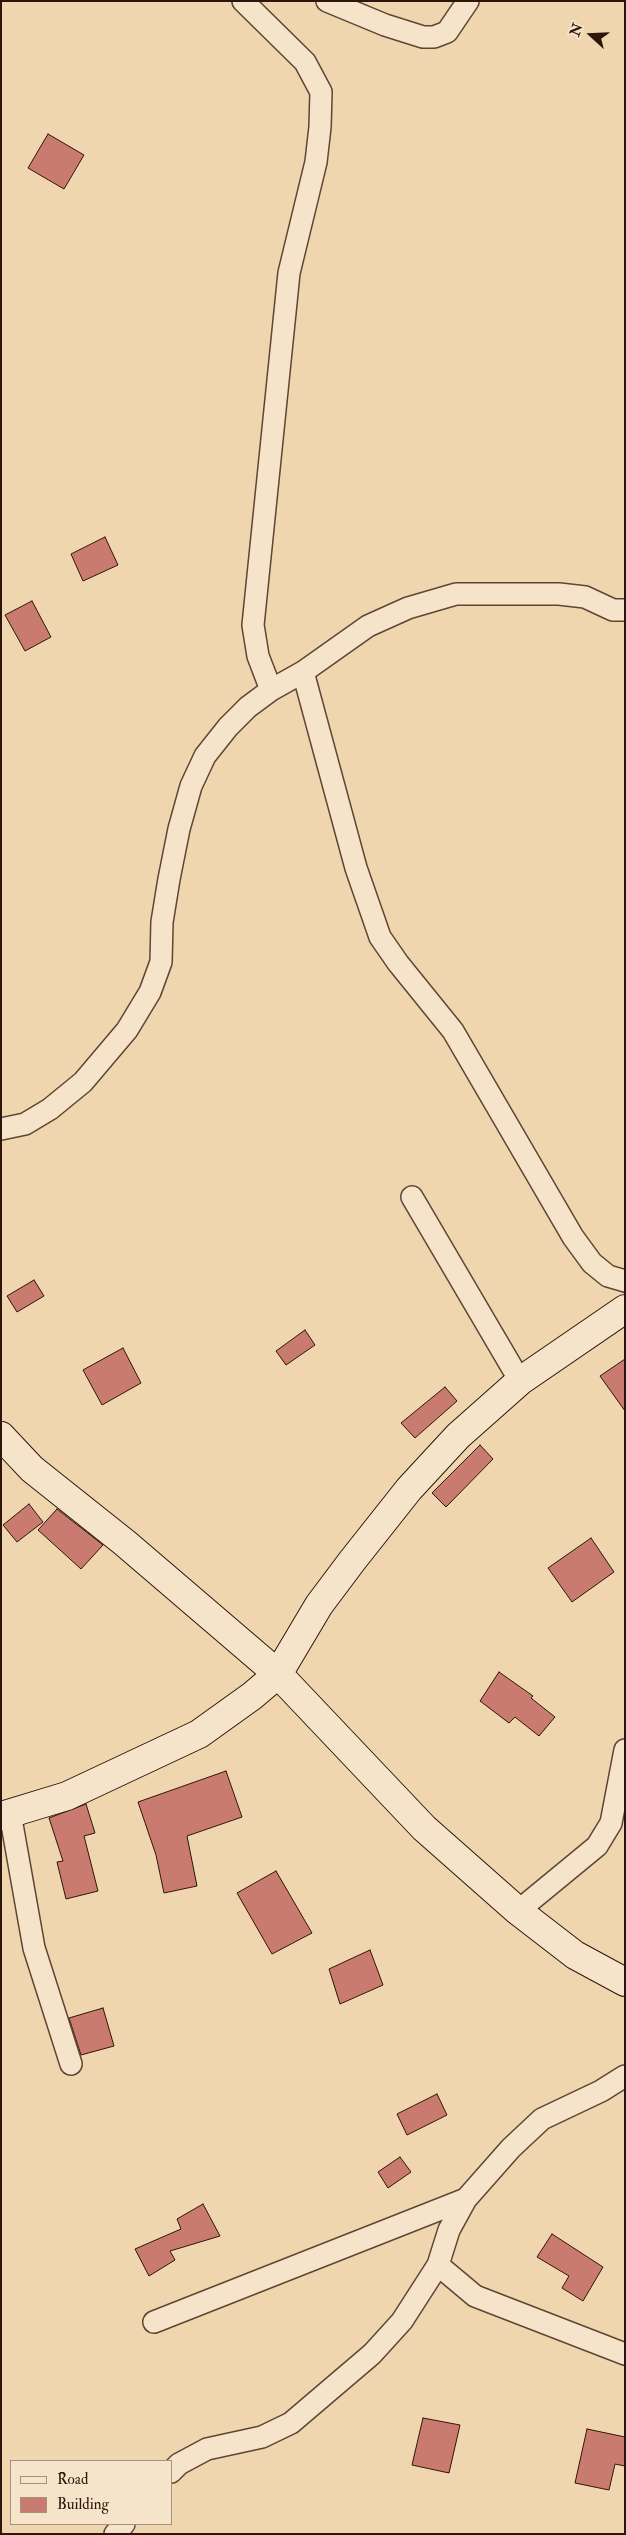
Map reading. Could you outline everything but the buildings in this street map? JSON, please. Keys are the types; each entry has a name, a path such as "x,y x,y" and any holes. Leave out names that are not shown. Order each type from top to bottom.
{"main road":[{"path":"6,1815 67,1796 199,1734 252,1696 278,1674 319,1605 409,1490 458,1436 520,1381 625,1309"},
{"path":"1,1436 32,1469 125,1543 278,1674 424,1828 518,1912 575,1955 625,1982"}],"street":[{"path":"243,1 305,62 321,92 316,162 289,273 253,625 258,656 271,690"},
{"path":"327,1 423,37 434,37 447,32 468,1"},
{"path":"1,1129 25,1124 50,1109 83,1082 126,1030 150,992 161,962 165,905 179,829 192,786 205,756 228,727 248,707 271,690 303,672 368,626 408,608 456,594 559,594 585,597 613,610 625,610"},
{"path":"303,672 356,868 380,937 453,1031 573,1237 592,1263 608,1276 625,1281"},
{"path":"412,1197 520,1381"},
{"path":"518,1912 597,1846 611,1823 625,1750"},
{"path":"6,1815 34,1948 71,2064"},
{"path":"172,2471 179,2464 207,2449 262,2437 291,2422 372,2354 402,2321 438,2265 449,2230 466,2199 511,2148 542,2119 601,2091 625,2076"},
{"path":"154,2322 466,2199"},
{"path":"438,2265 475,2296 625,2354"}]}
